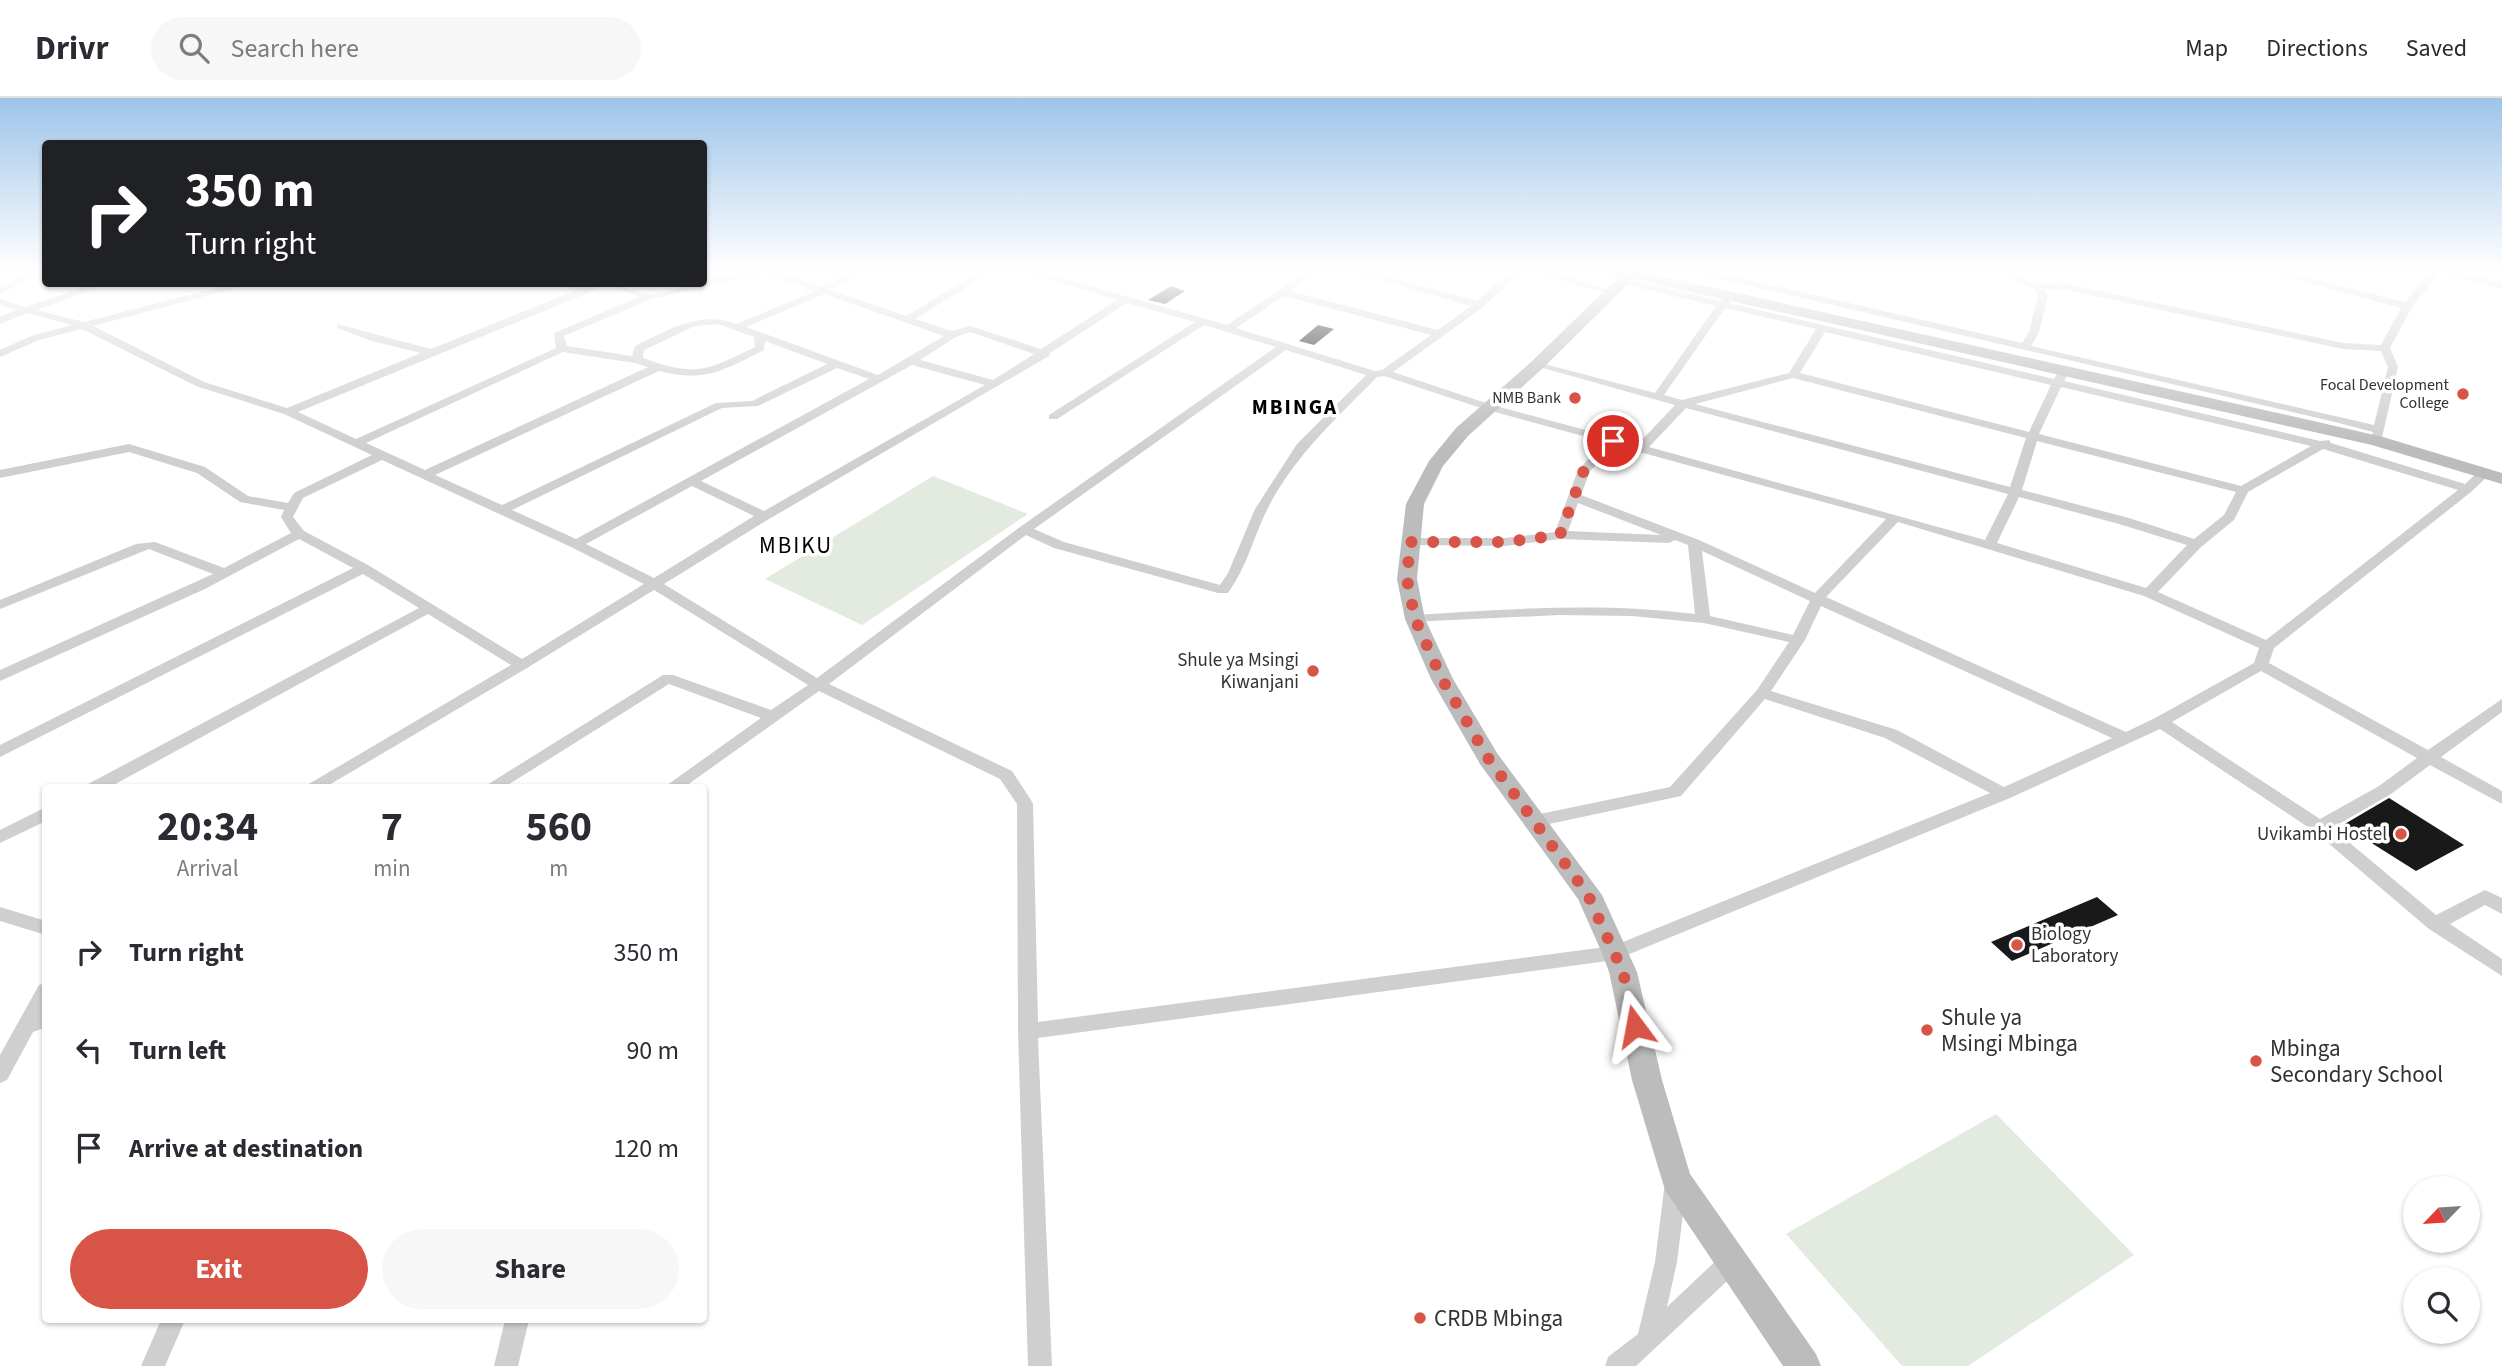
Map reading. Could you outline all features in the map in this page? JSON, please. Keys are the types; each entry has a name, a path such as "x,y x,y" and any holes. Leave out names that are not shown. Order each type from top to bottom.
{"street":[{"path":"0,354 35,338 68,329"},
{"path":"91,329 200,384 288,412 576,544 652,582 818,685 1006,775 1026,804 1028,1031 1040,1366"},
{"path":"350,329 432,353"},
{"path":"288,412 490,329"},
{"path":"562,349 558,335 572,329"},
{"path":"637,360 639,348 680,329"},
{"path":"743,329 876,377"},
{"path":"934,329 952,335"},
{"path":"576,544 876,377 911,361 952,335 969,329"},
{"path":"971,329 1045,354"},
{"path":"317,784 522,664 652,582 995,384 1082,329"},
{"path":"1053,418 1190,329"},
{"path":"1233,329 1488,407 1639,450 1895,517 2149,593 2267,646"},
{"path":"1422,329 1437,333"},
{"path":"1024,530 1059,545 1223,590 1235,574 1261,509 1301,447 1379,374 1443,329"},
{"path":"1572,329 1537,365 1462,432 1435,465 1415,503 1407,579 1415,619 1442,679 1488,758 1588,895 1615,953 1623,972 1647,1080 1676,1180 1804,1366"},
{"path":"1658,396 1706,329"},
{"path":"1793,375 1821,329"},
{"path":"1828,329 2337,432 2378,435"},
{"path":"1854,329 2061,375 2323,444 2467,489"},
{"path":"1951,329 2219,389 2378,435 2502,479"},
{"path":"2025,347 2035,329"},
{"path":"2266,329 2343,346 2385,348"},
{"path":"2385,348 2395,329"},
{"path":"356,443 562,349 637,360 678,375 706,374 760,348 759,335"},
{"path":"677,784 818,685 1024,530 1286,345"},
{"path":"2378,435 2393,367 2385,348"},
{"path":"911,361 995,384"},
{"path":"502,510 720,405 754,404 838,363"},
{"path":"1537,365 2124,521 2196,544"},
{"path":"425,475 657,367"},
{"path":"1639,450 1684,403 1793,375 2243,491"},
{"path":"1989,545 2015,492 2033,435 2061,375"},
{"path":"2149,593 2196,544 2230,517 2243,491 2323,444 2337,432"},
{"path":"1560,535 1584,470 1613,441"},
{"path":"0,474 129,448 201,470 244,499 292,508"},
{"path":"382,455 298,496 287,517 299,534 363,568 522,664"},
{"path":"1028,1031 1615,953 2004,794 2161,722 2261,665 2267,646 2484,473"},
{"path":"692,481 764,516"},
{"path":"1573,496 1689,541 2126,738"},
{"path":"1535,821 1675,792 1762,693 1798,640 1818,598 1895,517"},
{"path":"0,676 224,573 299,534"},
{"path":"1410,542 1505,542 1560,535 1689,541"},
{"path":"1689,541 1703,619"},
{"path":"0,606 136,548 150,545 224,573"},
{"path":"0,752 363,568"},
{"path":"101,784 429,608"},
{"path":"1415,619 1527,612 1614,612 1703,619 1798,640"},
{"path":"2261,665 2502,799"},
{"path":"496,784 668,678 774,717"},
{"path":"1762,693 1891,734 2004,794"},
{"path":"2320,827 2385,790 2502,704"},
{"path":"2475,722 2502,716"},
{"path":"2161,722 2320,827 2435,924 2502,969"},
{"path":"0,837 42,815"},
{"path":"2435,924 2485,897 2502,906"},
{"path":"0,914 42,927"},
{"path":"0,1074 42,997"},
{"path":"26,1027 42,1021"},
{"path":"1648,1341 1666,1262 1676,1180"},
{"path":"1617,1366 1648,1341 1731,1262"},
{"path":"153,1366 172,1323"},
{"path":"506,1366 516,1323"}],"shaded area":[{"path":"933,476 1028,514 862,625 765,579"},
{"path":"1996,1114 2134,1255 1968,1366 1902,1366 1786,1234"}],"building":[{"path":"1313,329 1334,329 1314,345 1299,341"},
{"name":"Uvikambi Hostel","path":"2389,798 2464,845 2416,871 2343,825"},
{"path":"2097,897 2118,915 2012,961 1991,942"}],"place":[{"name":"Focal Development College","path":"2463,394"},
{"name":"NMB Bank","path":"1575,398"},
{"name":"Shule ya Msingi Kiwanjani","path":"1313,671"},
{"name":"Uvikambi Hostel","path":"2401,834"},
{"name":"Biology Laboratory","path":"2017,945"},
{"name":"Shule ya Msingi Mbinga","path":"1927,1030"},
{"name":"Mbinga Secondary School","path":"2256,1061"},
{"name":"CRDB Mbinga","path":"1420,1318"}],"district":[{"name":"MBINGA","path":"1295,407"},
{"name":"MBIKU","path":"796,545"}],"route":[{"path":"1613,441 1584,470 1560,535 1505,542 1410,542 1407,579 1415,619 1442,679 1488,758 1588,895 1623,972 1635,1026"}]}
